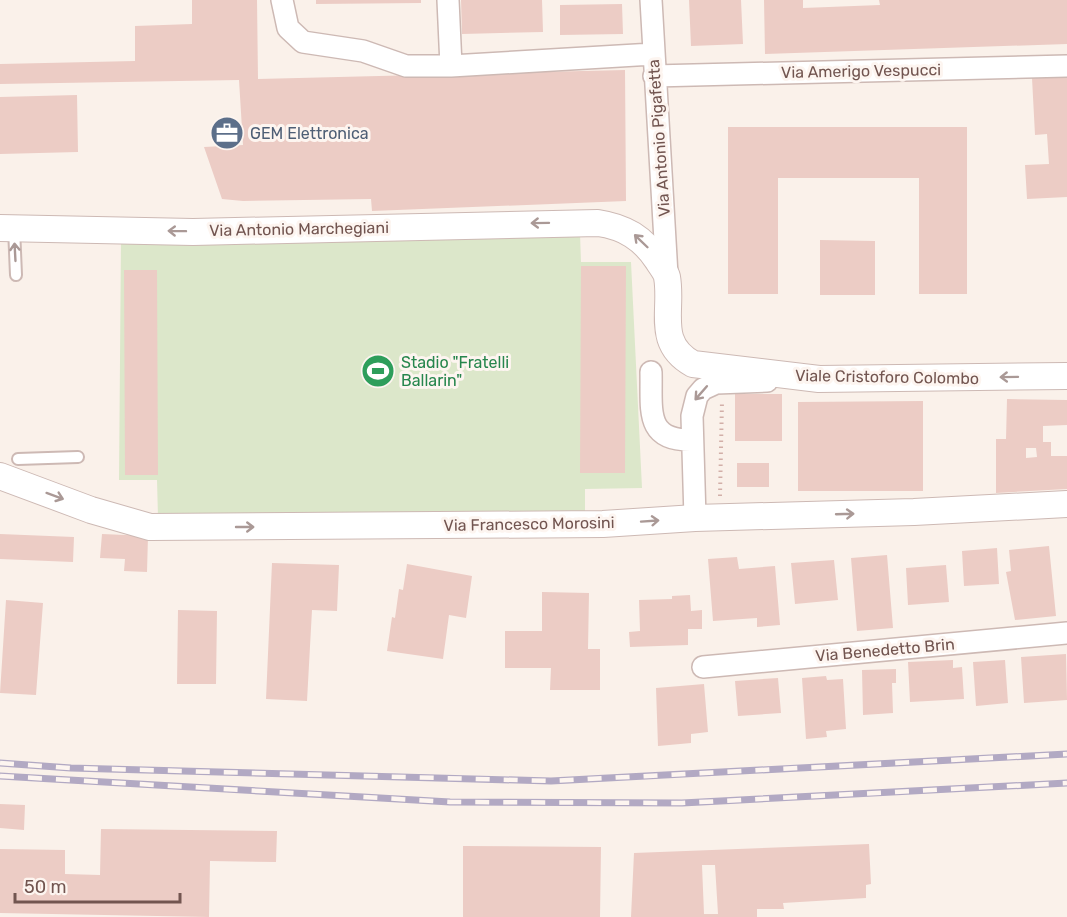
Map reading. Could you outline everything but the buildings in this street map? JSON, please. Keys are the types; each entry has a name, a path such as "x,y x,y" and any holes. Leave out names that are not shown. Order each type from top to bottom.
{"street":[{"path":"282,0 288,28 303,42 363,51 397,65 451,66 653,54"},
{"path":"448,0 451,66"},
{"name":"Via Antonio Pigafetta","path":"651,0 667,276"},
{"name":"Via Amerigo Vespucci","path":"654,76 1067,66"},
{"name":"Via Antonio Marchegiani","path":"7,228 193,232 598,223 619,227 636,236 653,254 667,276"},
{"name":"Viale Cristoforo Colombo","path":"667,276 667,326 677,352 693,364 819,379 1067,376"},
{"path":"651,372 652,413 659,431 670,439 692,441"},
{"path":"695,518 692,409 697,396 708,385 722,383 819,379"},
{"name":"Via Francesco Morosini","path":"9,468 91,510 150,527 603,524 695,518 903,512 1067,504"},
{"name":"Via Benedetto Brin","path":"703,667 1067,633"}],"lane":[{"path":"7,228 16,275"},
{"path":"9,468 78,457"}],"path":[{"path":"720,517 722,383"}],"green space":[{"name":"Stadio \"Fratelli Ballarin\"","path":"580,233 581,262 631,262 642,488 585,489 585,517 158,517 157,480 119,480 121,239"}],"railway":[{"path":"0,763 71,768 551,781 1067,754"},
{"path":"0,776 450,802 682,803 1067,783"}],"place":[{"name":"GEM Elettronica","path":"227,133"},
{"name":"Stadio \"Fratelli Ballarin\"","path":"378,371"}]}
